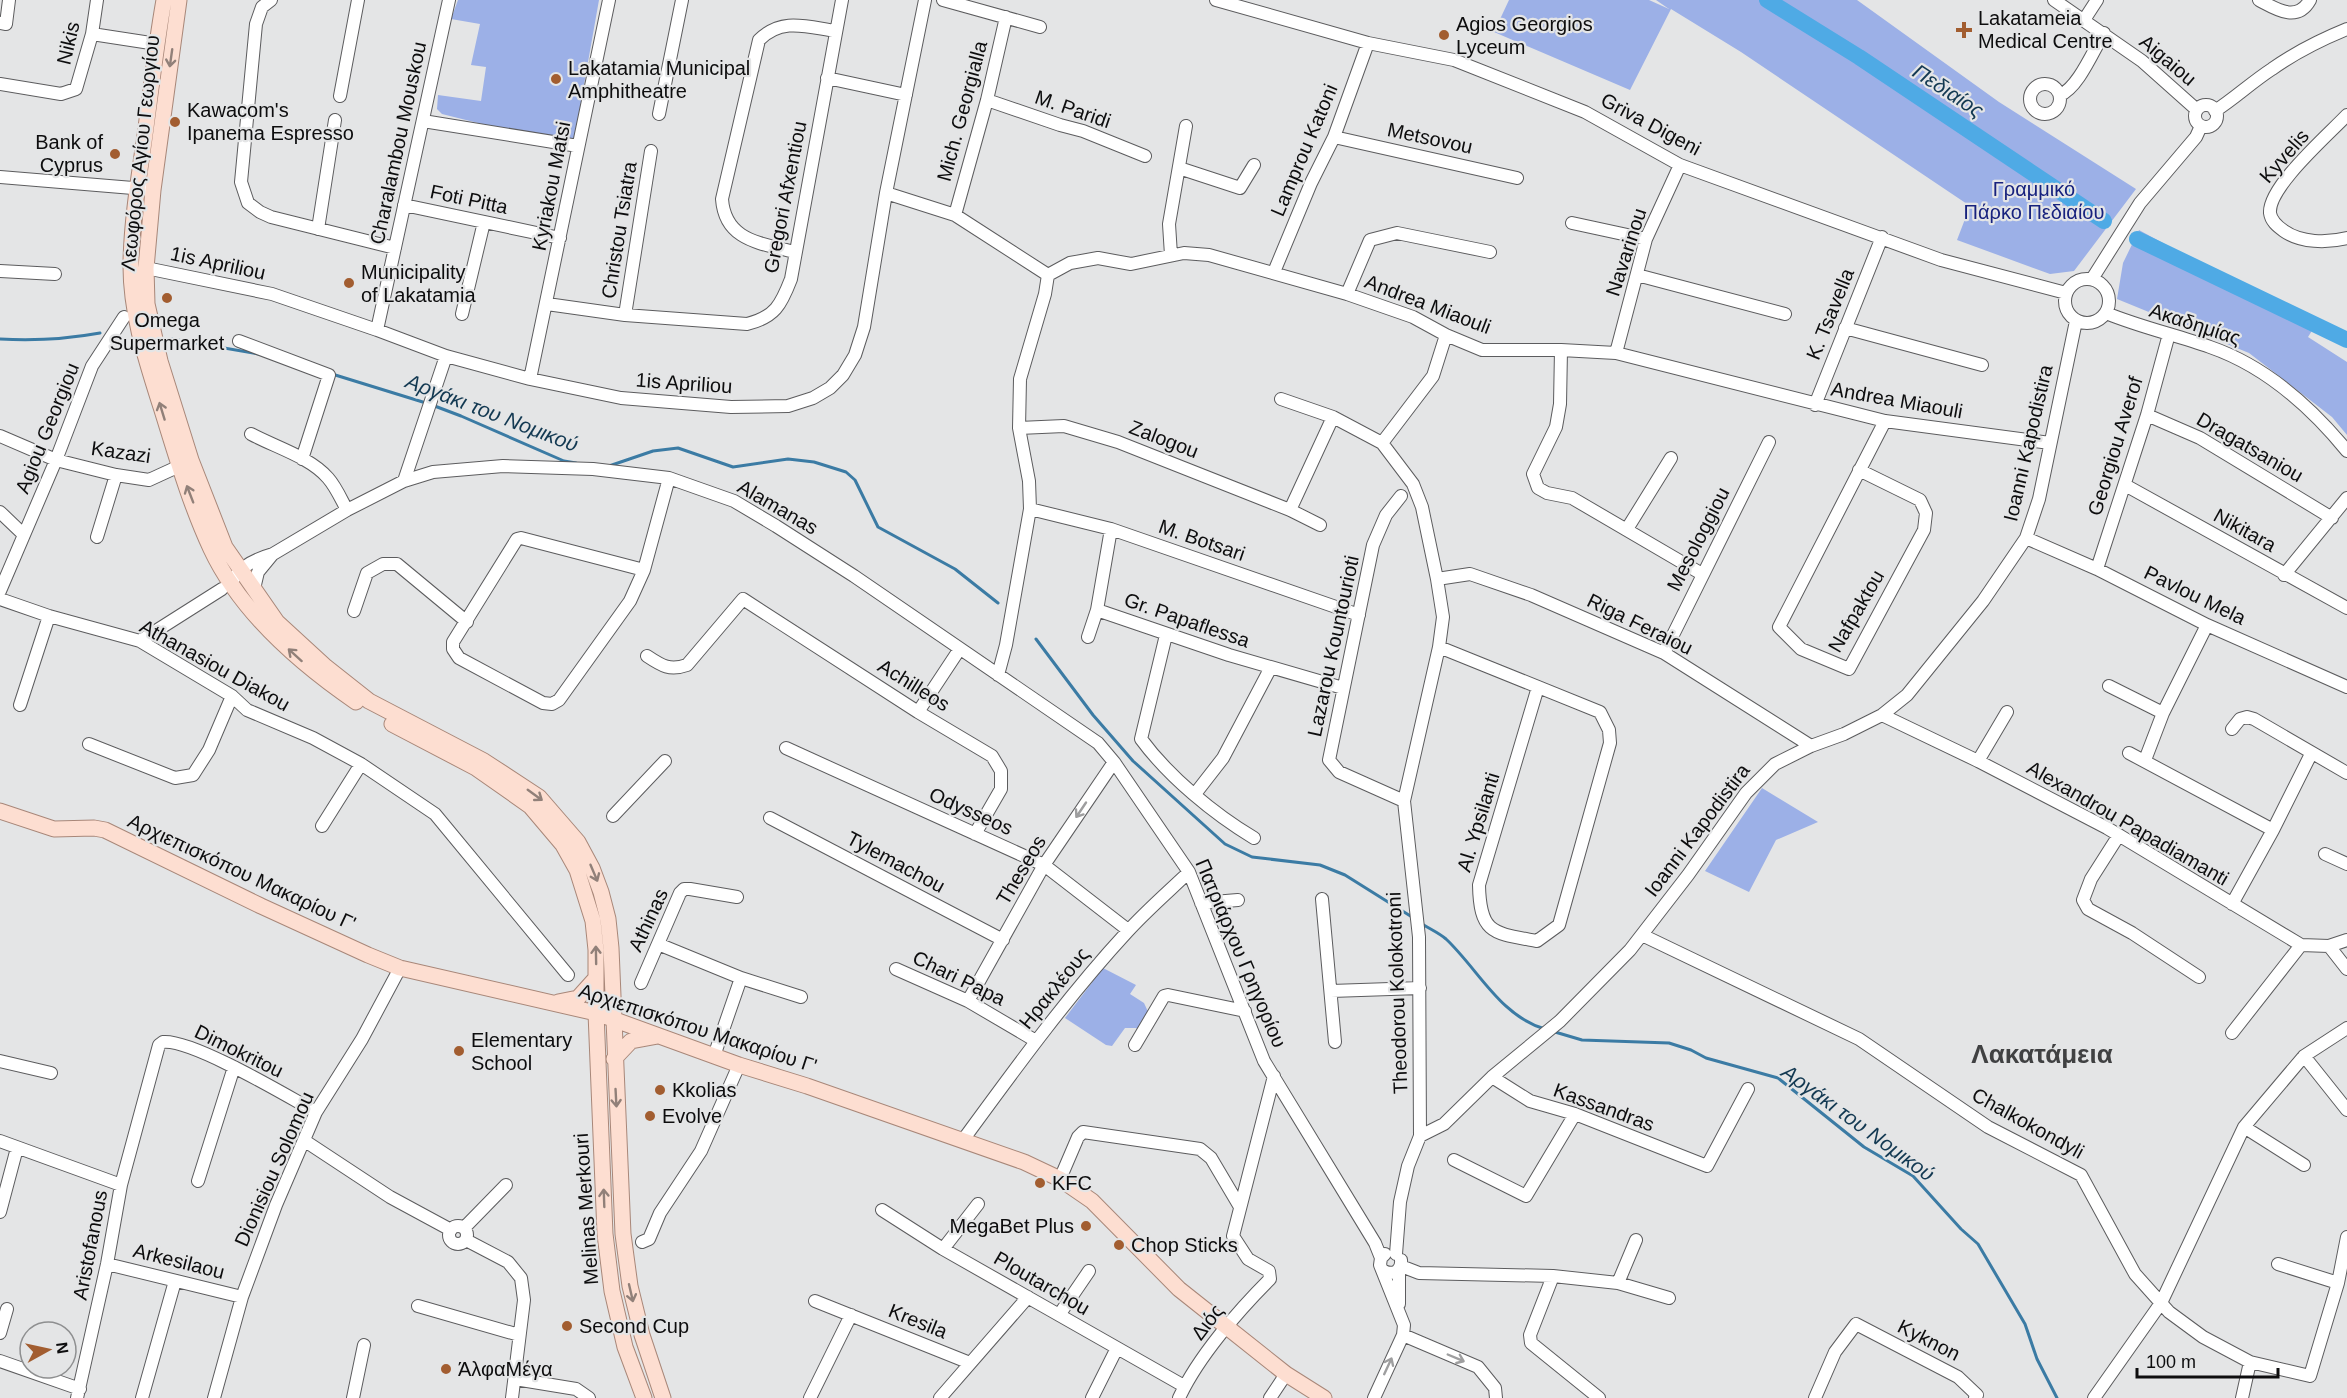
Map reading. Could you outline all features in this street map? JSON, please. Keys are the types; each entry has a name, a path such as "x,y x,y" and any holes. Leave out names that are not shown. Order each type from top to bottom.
{"main road":[{"name":"Λεωφόρος Αγίου Γεωργίου","path":"164,0 137,188 131,262 133,306 147,362 185,463 212,550 270,633 319,677 364,708 476,768 530,806 548,826 577,870 593,921 596,950 596,1013"},
{"name":"Λεωφόρος Αγίου Γεωργίου","path":"179,0 153,190 146,268 147,304 185,463"},
{"name":"Λεωφόρος Αγίου Γεωργίου","path":"231,580 254,589 277,622 326,667 369,701 484,761 539,797 564,823 578,842 592,868 608,919 612,1019"},
{"name":"Αρχιεπισκόπου Μακαρίου Γ'","path":"0,812 54,829 105,830 261,906 400,968 596,1013 739,1065 807,1086 1024,1162 1060,1179 1092,1202 1179,1289 1225,1328 1286,1374 1324,1398"},
{"path":"555,1003 578,998 596,978"},
{"name":"Melinas Merkouri","path":"596,1013 605,1234 612,1291 625,1347 644,1398"},
{"name":"Melinas Merkouri","path":"612,1019 623,1234 630,1286 642,1335 663,1398"},
{"path":"614,1059 631,1041 657,1036"}],"street":[{"path":"0,23 6,24 9,0"},
{"name":"Nikis","path":"0,84 61,94 75,89 92,34 97,0"},
{"path":"270,0 262,7 256,24 240,182 248,203 260,213 395,248"},
{"path":"340,96 358,0"},
{"name":"Charalambou Mouskou","path":"377,330 449,0"},
{"name":"Kyriakou Matsi","path":"530,379 609,0"},
{"path":"658,114 682,0"},
{"name":"Gregori Afxentiou","path":"547,304 625,315 747,324 762,320 772,314 782,302 790,279 842,0"},
{"name":"1is Apriliou","path":"146,268 272,294 446,356 530,379 621,398 731,407 788,406 813,398 830,388 843,375 855,356 864,327 886,193 925,0"},
{"path":"944,0 1040,27"},
{"name":"Griva Digeni","path":"1216,0 1368,43 1454,60 1585,112 1680,165 1941,260 2024,280 2066,293"},
{"name":"Aigaiou","path":"2054,0 2142,61 2197,110"},
{"path":"2085,20 2097,0"},
{"path":"2259,0 2283,12 2291,13 2300,10 2310,0"},
{"name":"Mich. Georgialla","path":"955,215 987,100 1006,17"},
{"path":"794,252 747,239 733,229 723,215 722,199 759,40 768,31 781,25 836,31"},
{"path":"2215,111 2279,64 2316,41 2347,29"},
{"path":"2060,95 2067,92 2074,84 2104,33"},
{"path":"92,34 157,44"},
{"name":"Lamprou Katoni","path":"1274,272 1313,179 1334,137 1368,43"},
{"path":"827,78 906,95"},
{"name":"M. Paridi","path":"987,100 1083,131 1145,156"},
{"path":"2206,106 2215,111 2216,118 2213,125 2201,126 2195,120 2197,110 2206,106"},
{"name":"Kyvelis","path":"2347,115 2283,182 2272,201 2270,212 2271,219 2277,226 2301,238 2320,241 2347,238"},
{"path":"318,229 335,120"},
{"path":"423,121 578,146"},
{"path":"1171,255 1169,224 1186,126"},
{"path":"2092,279 2140,203 2196,137 2201,126"},
{"name":"Metsovou","path":"1334,137 1517,178"},
{"name":"Christou Tsiatra","path":"625,315 651,151"},
{"path":"1179,168 1240,188 1254,165"},
{"name":"Navarinou","path":"1616,353 1646,239 1680,165"},
{"path":"0,177 153,190"},
{"path":"886,193 955,215 1047,275 1045,294 1020,379 1019,428 1029,481 1030,509 1006,645 998,675"},
{"name":"Foti Pitta","path":"404,205 560,238"},
{"path":"462,314 484,222"},
{"path":"1572,223 1646,239"},
{"path":"1347,294 1370,240 1397,233 1490,252"},
{"name":"K. Tsavella","path":"1815,405 1882,237"},
{"name":"Andrea Miaouli","path":"1047,275 1070,263 1098,258 1131,264 1184,253 1209,255 1347,294 1413,317 1446,335 1482,350 1616,353 1885,421 2050,443"},
{"path":"0,270 55,274"},
{"path":"1637,275 1785,314"},
{"path":"2092,279 2104,286 2108,294 2106,313 2097,321 2090,323 2076,321 2067,310 2066,293 2077,281 2092,279"},
{"name":"Ακαδημίας","path":"2106,313 2137,326 2212,347 2243,361 2305,405 2347,451"},
{"name":"Agiou Georgiou","path":"0,591 56,460 92,366 124,317"},
{"name":"Ioanni Kapodistira","path":"1420,1136 1444,1124 1492,1077 1560,1021 1630,950 1688,875 1746,793 1774,764 1882,715 1907,695 1983,601 2026,538 2039,499 2076,321"},
{"path":"1845,328 1982,365"},
{"name":"Georgiou Averof","path":"2097,569 2147,414 2169,334"},
{"path":"1281,399 1333,417 1382,443 1433,376 1446,335"},
{"path":"239,341 329,375 302,459"},
{"path":"1561,350 1560,404 1556,427 1533,474 1538,488 1547,493 1572,498 1627,528 1702,574"},
{"path":"405,481 446,356"},
{"name":"Dragatsaniou","path":"2147,414 2200,438 2332,518"},
{"path":"1290,510 1333,417"},
{"name":"Nafpaktou","path":"1859,470 1920,500 1926,513 1924,530 1849,669 1801,649 1779,627 1859,470 1885,421"},
{"name":"Zalogou","path":"1019,428 1064,426 1096,435 1290,510 1320,525"},
{"path":"251,434 302,459 327,476 347,510"},
{"name":"Kazazi","path":"0,436 56,460 116,475 149,480 185,463"},
{"name":"Mesologgiou","path":"1664,653 1769,442"},
{"name":"Theodorou Kolokotroni","path":"1382,443 1413,484 1422,507 1443,618 1439,647 1404,801 1419,937 1420,1136 1408,1166 1400,1202 1396,1254"},
{"path":"1627,528 1671,458"},
{"name":"Alamanas","path":"140,640 261,558 273,554 347,510 405,481 433,472 503,466 593,469 669,478 742,506 854,576 998,675"},
{"path":"97,537 116,475"},
{"path":"644,570 521,538 513,543 453,642 453,649 459,658 543,703 552,704 559,700 630,601 644,570 669,478"},
{"name":"Nikitara","path":"2125,485 2347,608"},
{"name":"Lazarou Kountourioti","path":"1401,496 1386,515 1373,545 1329,760 1339,772 1404,801"},
{"path":"2284,575 2347,498"},
{"name":"M. Botsari","path":"1030,509 1111,529 1359,615"},
{"path":"0,512 24,534"},
{"name":"Gr. Papaflessa","path":"1111,529 1097,610 1166,636 1270,669 1344,688"},
{"name":"Pavlou Mela","path":"2026,538 2097,569 2207,625 2347,687"},
{"name":"Alamanas","path":"254,589 258,572 273,554"},
{"path":"354,611 367,573 383,564 397,564 467,622"},
{"name":"Riga Feraiou","path":"1437,579 1470,574 1531,595 1664,653 1811,746"},
{"name":"Athanasiou Diakou","path":"0,599 49,616 140,640 232,696 247,710 313,738 361,764 435,814 568,975"},
{"name":"Achilleos","path":"647,656 664,667 674,669 687,665 743,599 918,712 992,756 1001,771 1001,789 975,834"},
{"path":"1088,637 1097,610"},
{"path":"20,705 49,616"},
{"path":"2145,760 2163,713 2207,625"},
{"path":"1166,636 1141,739 1157,760 1232,825 1254,838"},
{"path":"1439,647 1538,687"},
{"path":"918,712 959,650"},
{"path":"1196,794 1223,758 1270,669"},
{"name":"Πατριάρχου Γρηγορίου","path":"998,675 1098,743 1114,762 1189,872 1264,1061 1375,1244 1381,1258"},
{"path":"2109,686 2163,713"},
{"name":"Al. Ypsilanti","path":"1538,687 1600,712 1609,730 1610,743 1559,925 1537,941 1506,936 1487,926 1479,908 1479,885 1538,687"},
{"path":"89,744 175,778 193,775 209,750 232,696"},
{"path":"1978,761 2007,712"},
{"name":"Alexandrou Papadiamanti","path":"1882,715 1978,761 2119,835 2301,945 2329,946"},
{"path":"2232,729 2240,719 2247,717 2347,773"},
{"name":"Odysseos","path":"786,748 1044,865 1128,930"},
{"path":"2129,753 2273,830"},
{"path":"2232,904 2311,754"},
{"path":"613,816 665,761"},
{"name":"Theseos","path":"968,1001 1044,865 1114,762"},
{"path":"322,826 361,764"},
{"name":"Tylemachou","path":"770,818 1003,940"},
{"path":"2119,835 2091,879 2083,900 2088,909 2132,933 2199,977"},
{"path":"2325,854 2347,864"},
{"name":"Ηρακλέους","path":"963,1140 1036,1041 1128,930 1189,872"},
{"name":"Athinas","path":"641,984 680,892 684,889 737,897"},
{"path":"1322,899 1335,1042"},
{"path":"1201,903 1238,900"},
{"name":"Chalkokondyli","path":"1642,935 1859,1039 1988,1127 2052,1162 2081,1174 2135,1274 2169,1312 2203,1337 2250,1362 2310,1376 2338,1283 2347,1237"},
{"path":"2347,940 2329,946 2347,969"},
{"path":"658,944 741,978 801,997"},
{"path":"2232,1033 2301,945"},
{"name":"Dionisiou Solomou","path":"214,1398 242,1297 276,1205 316,1112 362,1039 400,968"},
{"name":"Chari Papa","path":"896,969 968,1001 1036,1041"},
{"path":"714,1056 741,978"},
{"path":"1331,991 1420,988"},
{"path":"1135,1045 1164,996 1245,1011"},
{"path":"2094,1398 2161,1303 2244,1127 2304,1056 2347,1028"},
{"name":"Aristofanous","path":"0,1361 79,1394 107,1264 121,1185 157,1052 163,1042 176,1043"},
{"name":"Dimokritou","path":"176,1043 234,1067 316,1112"},
{"path":"2304,1056 2347,1110"},
{"path":"0,1061 51,1073"},
{"path":"642,1242 649,1239 660,1213 701,1151 739,1065"},
{"path":"198,1181 234,1067"},
{"path":"1240,1207 1274,1077"},
{"name":"Kassandras","path":"1492,1077 1530,1101 1575,1114 1707,1166 1748,1089"},
{"path":"1454,1160 1526,1196 1575,1114"},
{"path":"2244,1127 2304,1164"},
{"path":"1060,1179 1078,1137 1083,1132 1182,1146 1200,1149 1211,1158 1240,1207"},
{"path":"0,1141 121,1185"},
{"path":"305,1141 390,1197 451,1230 450,1239 454,1243 459,1244 506,1185"},
{"path":"0,1212 17,1148"},
{"path":"943,1249 978,1204"},
{"name":"Διός","path":"1181,1392 1225,1328 1270,1279 1271,1274 1248,1259 1233,1236 1240,1207"},
{"name":"Ploutarchou","path":"882,1210 943,1249 1117,1348 1181,1392"},
{"path":"465,1234 508,1262 521,1278 524,1300 512,1398"},
{"path":"1618,1283 1636,1240"},
{"path":"1374,1398 1403,1335 1404,1325 1380,1264 1381,1258 1386,1253 1396,1254 1401,1259 1399,1308"},
{"name":"Arkesilaou","path":"107,1264 242,1297"},
{"path":"2278,1264 2338,1283"},
{"path":"1384,1271 1393,1273 1400,1268"},
{"path":"1400,1268 1419,1273 1553,1276 1618,1283 1669,1298"},
{"path":"1059,1315 1089,1271"},
{"path":"1553,1276 1530,1335 1531,1343 1599,1398"},
{"path":"142,1398 175,1281"},
{"path":"940,1398 1028,1297"},
{"name":"Kresila","path":"815,1301 970,1362"},
{"path":"418,1306 519,1335"},
{"path":"0,1333 7,1309"},
{"path":"810,1398 851,1315"},
{"name":"Kyknon","path":"1815,1398 1835,1352 1856,1324 1958,1377 1977,1395 1976,1398"},
{"path":"1403,1335 1478,1367 1495,1388 1496,1398"},
{"path":"353,1398 364,1345"},
{"path":"1092,1398 1117,1348"},
{"path":"2242,1398 2250,1362"},
{"path":"1270,1398 1286,1374"},
{"path":"514,1379 576,1389 589,1398"}],"green space":[{"path":"458,0 599,0 574,141 518,133 442,114 437,109 438,95 481,101 486,67 471,65 480,24 451,19"},
{"name":"Γραμμικό Πάρκο Πεδιαίου","path":"1509,0 1649,0 1669,9 1656,0 1857,0 1999,102 2136,189 2074,271 2050,274 1957,240 1970,206 1741,52 1671,9 1630,90 1494,32"},
{"name":"Γραμμικό Πάρκο Πεδιαίου","path":"2139,230 2315,326 2308,337 2347,362 2347,435 2332,417 2249,353 2117,299 2123,263"},
{"path":"1762,788 1818,822 1776,840 1749,892 1705,871"},
{"path":"1103,968 1136,985 1130,994 1144,1003 1150,1016 1140,1031 1136,1028 1125,1028 1112,1046 1106,1045 1065,1018"}],"waterway":[{"name":"Πεδιαίος","path":"1767,0 1859,57 2104,221"},
{"name":"Πεδιαίος","path":"2137,239 2347,340"},
{"name":"Αργάκι του Νομικού","path":"0,339 50,339 100,333"},
{"name":"Αργάκι του Νομικού","path":"172,339 259,354"},
{"name":"Αργάκι του Νομικού","path":"332,374 426,403"},
{"name":"Αργάκι του Νομικού","path":"432,405 564,461 576,463"},
{"name":"Αργάκι του Νομικού","path":"609,466 653,451 678,448 733,467 788,459 814,462 846,472 855,480 878,527 955,569 998,603"},
{"name":"Αργάκι του Νομικού","path":"1036,639 1093,715 1133,761 1225,844 1252,857 1320,865 1345,875 1412,917"},
{"name":"Αργάκι του Νομικού","path":"1422,924 1446,939 1502,1003 1529,1023 1545,1029"},
{"name":"Αργάκι του Νομικού","path":"1555,1032 1582,1040 1669,1043 1706,1058 1778,1078 1864,1147 1913,1176 1961,1229 1978,1244 2025,1324 2037,1359 2057,1398"}],"place":[{"name":"Lakatameia Medical Centre","path":"1964,30"},
{"name":"Agios Georgios Lyceum","path":"1444,35"},
{"name":"Lakatamia Municipal Amphitheatre","path":"556,79"},
{"name":"Kawacom's Ipanema Espresso","path":"175,122"},
{"name":"Bank of Cyprus","path":"115,154"},
{"name":"Municipality of Lakatamia","path":"349,283"},
{"name":"Omega Supermarket","path":"167,298"},
{"name":"Elementary School","path":"459,1051"},
{"name":"Kkolias","path":"660,1090"},
{"name":"Evolve","path":"650,1116"},
{"name":"KFC","path":"1040,1183"},
{"name":"MegaBet Plus","path":"1086,1226"},
{"name":"Chop Sticks","path":"1119,1245"},
{"name":"Second Cup","path":"567,1326"},
{"name":"ΆλφαΜέγα","path":"446,1369"}],"district":[{"name":"Λακατάμεια","path":"2042,1054"}]}
